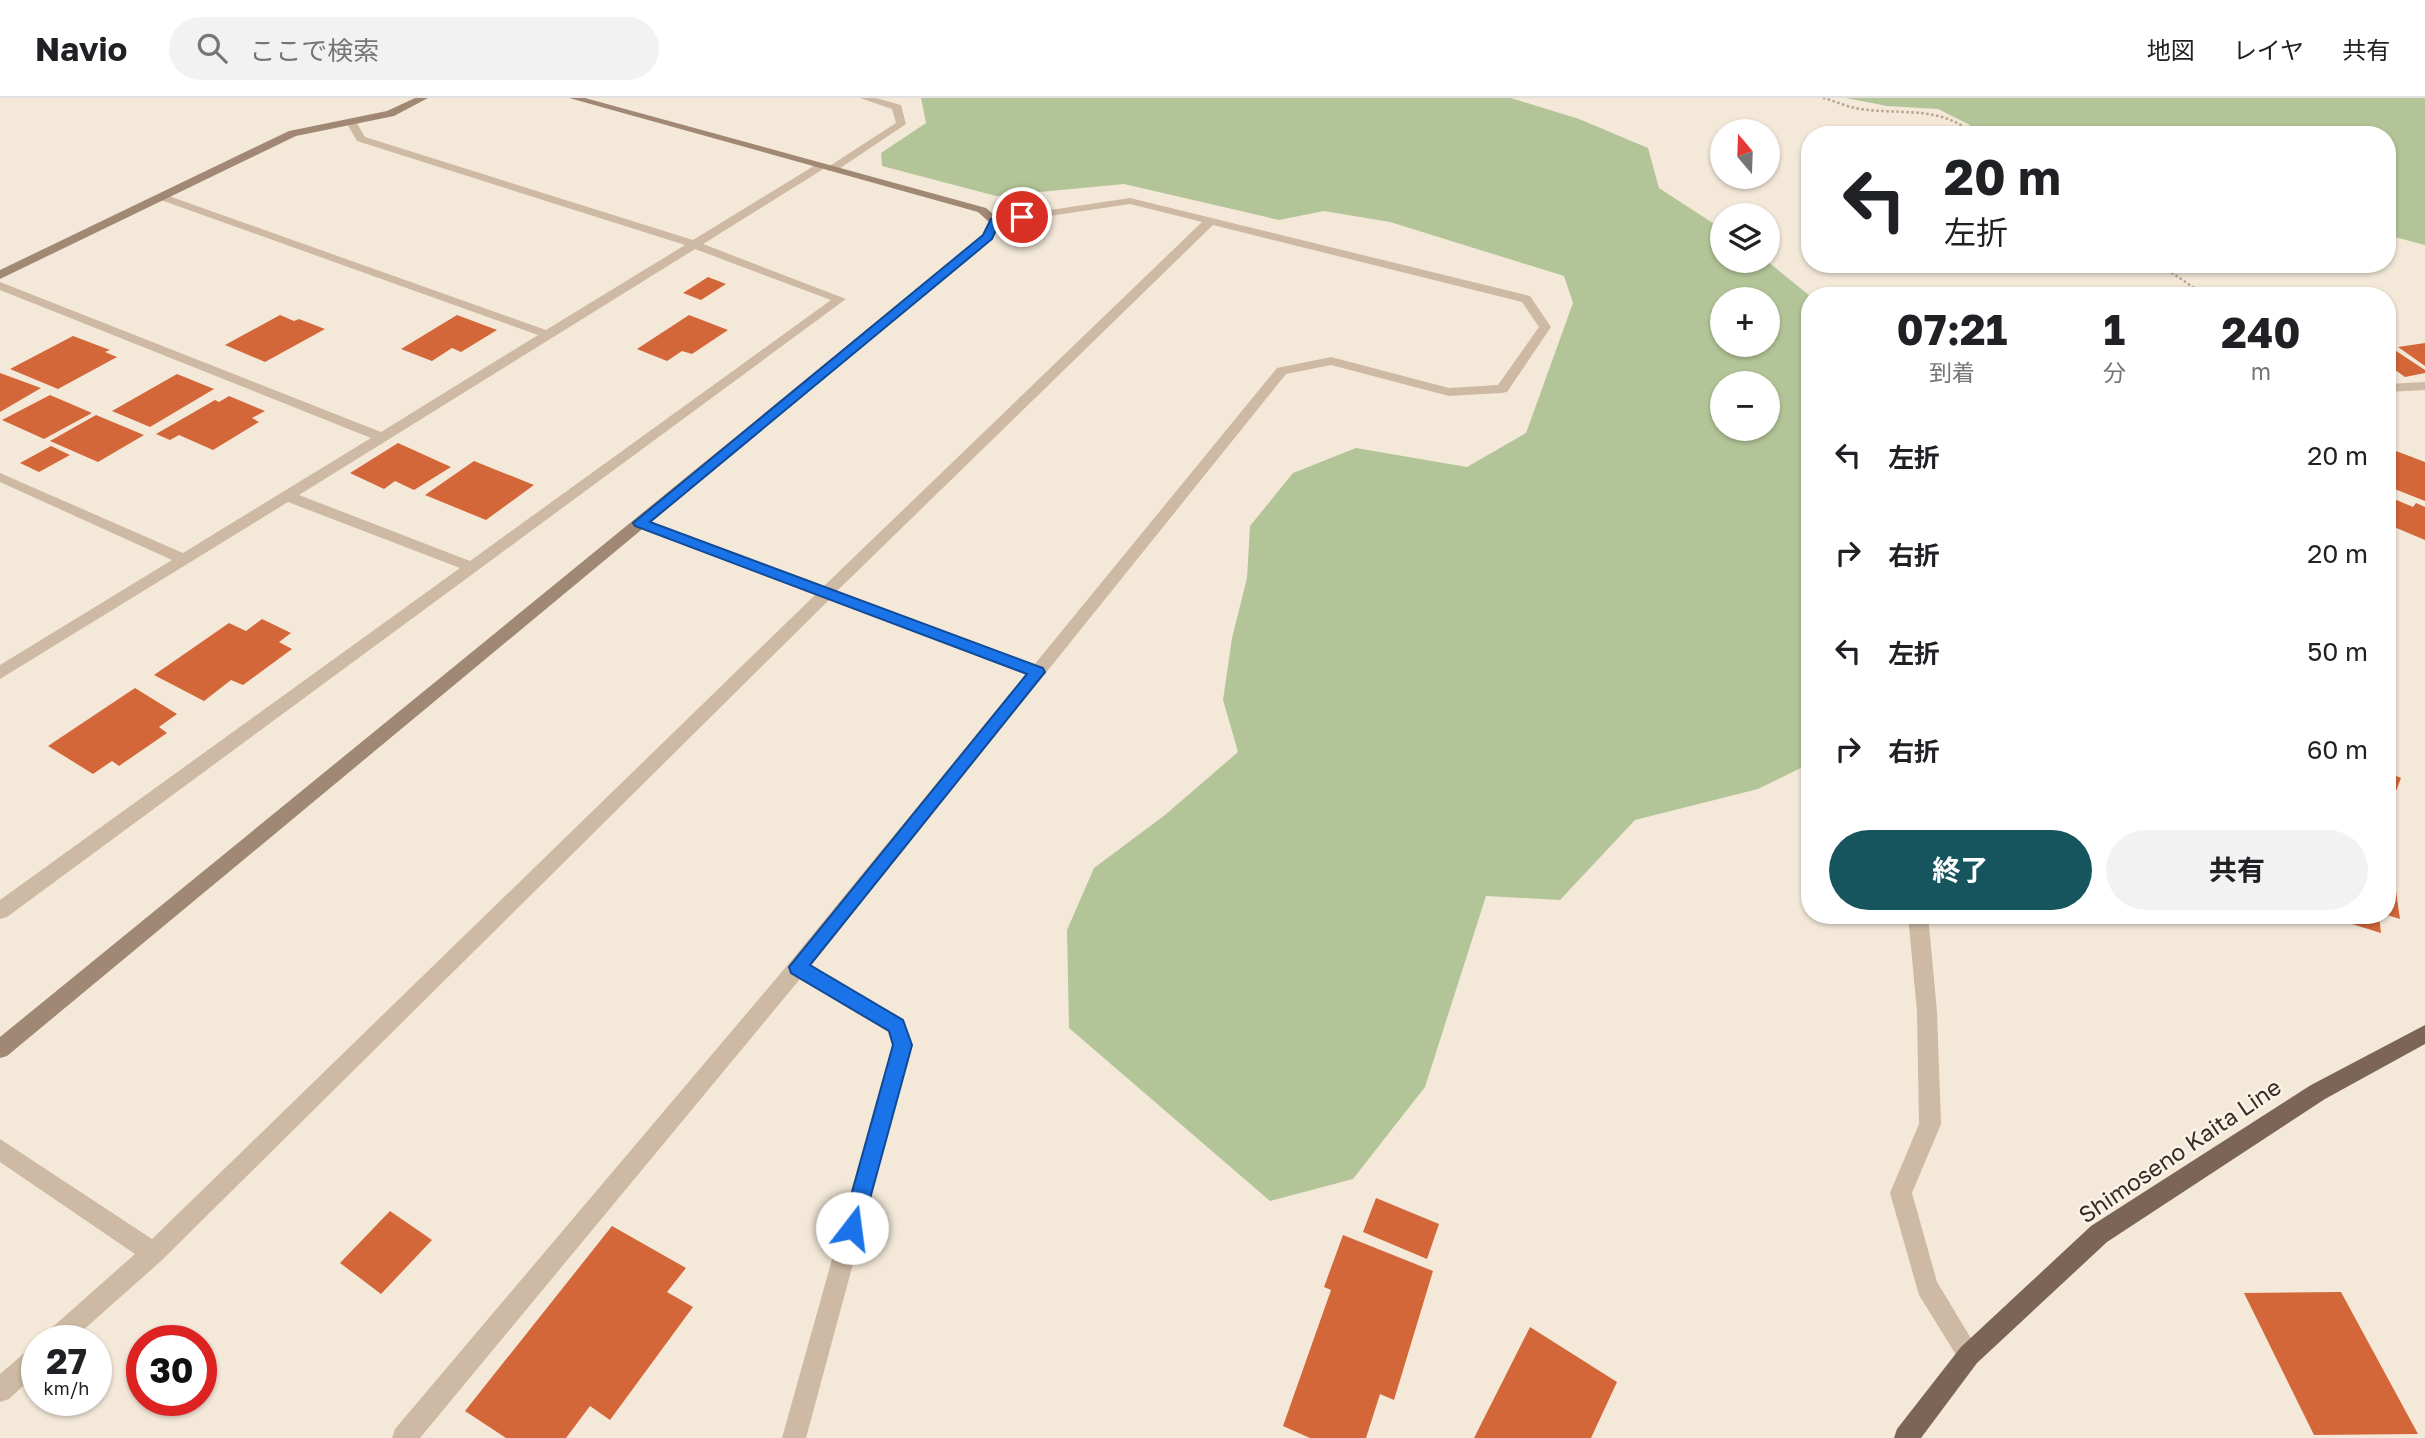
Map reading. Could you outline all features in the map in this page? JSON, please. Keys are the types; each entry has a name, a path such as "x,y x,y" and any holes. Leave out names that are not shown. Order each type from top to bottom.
{"main road":[{"name":"Shimoseno Kaita Line","path":"1906,1438 1969,1355 2099,1234 2318,1092 2425,1034"}],"street":[{"path":"0,275 293,133 390,114 423,98"},
{"path":"404,1438 798,967 1282,371 1331,361 1449,393 1502,389 1545,327 1526,299 1130,201 995,221 982,210 574,98"},
{"path":"0,673 693,244 901,124 897,107 865,98"},
{"path":"0,911 840,299 693,244 361,139 351,122"},
{"path":"162,197 546,334"},
{"path":"0,1049 988,237 995,221"},
{"path":"72,1325 153,1253 1210,221"},
{"path":"0,286 382,437"},
{"path":"2396,388 2425,386"},
{"path":"0,477 185,559"},
{"path":"287,496 472,567"},
{"path":"640,523 1037,672"},
{"path":"1919,924 1927,1012 1930,1124 1901,1193 1927,1287 1969,1355"},
{"path":"794,1438 902,1045 896,1026 798,967"},
{"path":"0,1149 153,1253"},
{"path":"0,1390 21,1371"}],"path":[{"path":"1823,98 1858,108 1929,113 1962,126"},
{"path":"2172,273 2193,287"}],"green space":[{"path":"921,98 1511,98 1579,119 1648,148 1659,188 1710,221 1710,273 1780,272 1801,289 1801,768 1758,789 1635,820 1560,900 1486,896 1425,1087 1353,1179 1270,1201 1069,1028 1067,930 1094,868 1165,815 1238,752 1223,700 1232,638 1247,578 1250,526 1293,473 1356,448 1467,467 1526,433 1573,303 1564,276 1390,222 1324,211 1279,220 1124,184 996,196 882,166 881,153 926,123"},
{"path":"1846,98 2425,98 2425,245 2396,237 2396,126 1971,126 1938,109 1887,106"}],"building":[{"path":"708,277 726,284 701,300 683,293"},
{"path":"280,315 325,329 265,362 225,345"},
{"path":"457,315 497,330 461,352 452,348 432,361 401,349"},
{"path":"689,315 728,330 692,354 682,351 667,361 637,349"},
{"path":"73,336 110,350 105,352 117,357 58,389 10,369"},
{"path":"2425,343 2425,366 2398,347"},
{"path":"2396,351 2425,370 2425,373 2405,377 2396,370"},
{"path":"0,373 41,388 0,412"},
{"path":"177,374 214,389 150,427 112,411"},
{"path":"50,395 92,413 44,439 2,420"},
{"path":"229,396 265,411 252,418 259,422 213,450 179,435 170,440 156,434 215,400 219,402"},
{"path":"96,415 144,435 98,462 50,441"},
{"path":"398,443 451,467 414,490 395,481 384,489 350,473"},
{"path":"51,446 70,455 39,472 20,463"},
{"path":"2396,451 2425,462 2425,501 2396,490"},
{"path":"474,461 534,485 486,520 425,495"},
{"path":"2396,500 2413,507 2416,503 2425,507 2425,540 2396,528"},
{"path":"262,619 291,633 279,642 292,649 243,685 231,680 204,701 154,675 229,623 246,631"},
{"path":"135,688 177,714 159,727 167,733 119,766 112,761 93,774 48,746"},
{"path":"2396,776 2401,778 2396,791"},
{"path":"2396,891 2400,919 2396,918"},
{"path":"2352,924 2380,924 2381,933"},
{"path":"1376,1198 1439,1224 1427,1259 1363,1232"},
{"path":"390,1211 432,1240 381,1294 340,1263"},
{"path":"612,1226 686,1268 667,1292 693,1307 610,1420 590,1406 566,1438 506,1438 465,1411"},
{"path":"1343,1235 1433,1271 1394,1400 1380,1394 1366,1438 1310,1438 1283,1426 1331,1290 1324,1287"},
{"path":"2341,1292 2418,1434 2314,1435 2244,1293"},
{"path":"1530,1327 1617,1382 1591,1438 1474,1438"}],"route":[{"path":"852,1228 902,1045 896,1026 798,967 1037,672 640,523 988,237 995,221 1022,217"}]}
